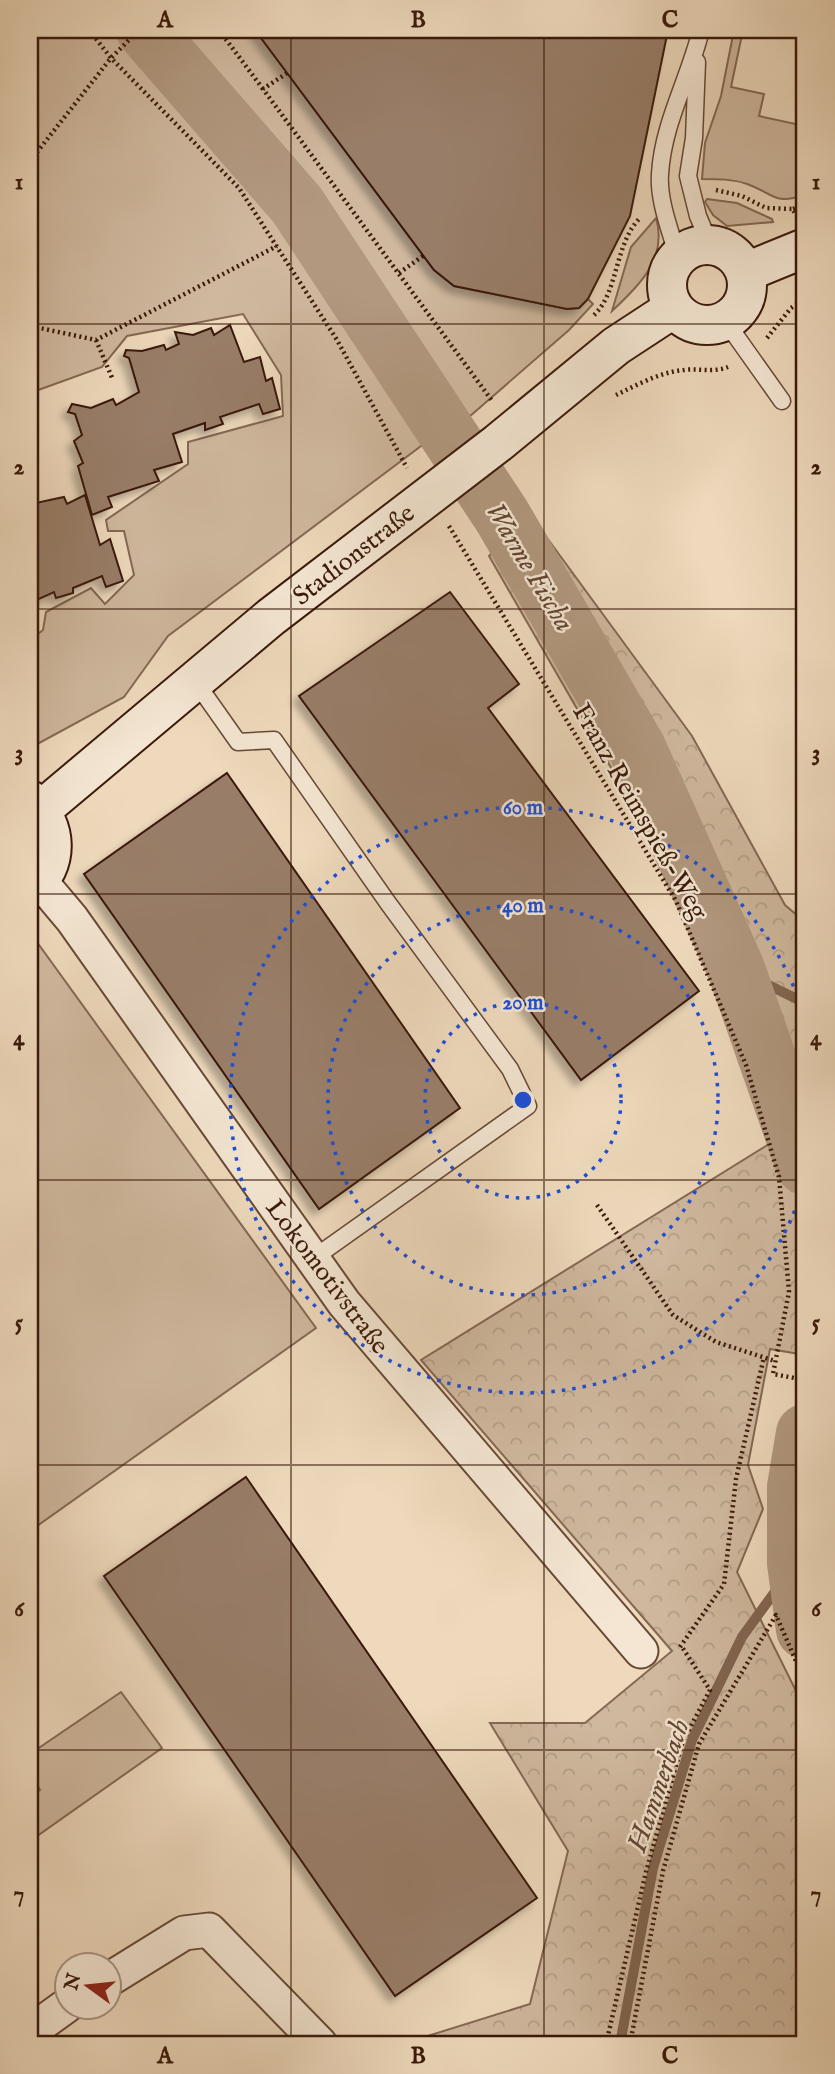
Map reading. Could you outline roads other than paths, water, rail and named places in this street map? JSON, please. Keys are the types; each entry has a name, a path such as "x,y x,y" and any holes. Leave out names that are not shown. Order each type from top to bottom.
{"street":[{"path":"746,272 801,234"},
{"path":"725,249 738,258 746,272 748,286 745,300 737,313 712,326 684,319 668,296 670,269 694,251 725,249"},
{"name":"Stadionstraße","path":"35,805 434,491 492,428 674,308"},
{"path":"35,805 49,826 52,846 48,868 35,886"},
{"name":"Lokomotivstraße","path":"35,886 72,919 344,1303 641,1651"},
{"path":"122,1971 184,1933 209,1930 320,2044"},
{"path":"30,2032 52,2016"}],"lane":[{"path":"694,251 698,216 688,176 694,138 699,38"},
{"path":"694,251 664,201 660,177 665,135 699,38"},
{"path":"726,321 750,359 782,401"},
{"path":"195,681 238,741 274,740 388,903 510,1069 528,1106 311,1260"}],"waterway":[{"name":"Warme Fischa","path":"145,30 297,205 502,516 637,748 736,969 805,1166"},
{"path":"736,969 805,1003"},
{"name":"Warme Fischa","path":"805,1433 796,1487 796,1563 805,1630"},
{"name":"Hammerbach","path":"620,2044 653,1868 692,1740 742,1637 796,1563"}]}
